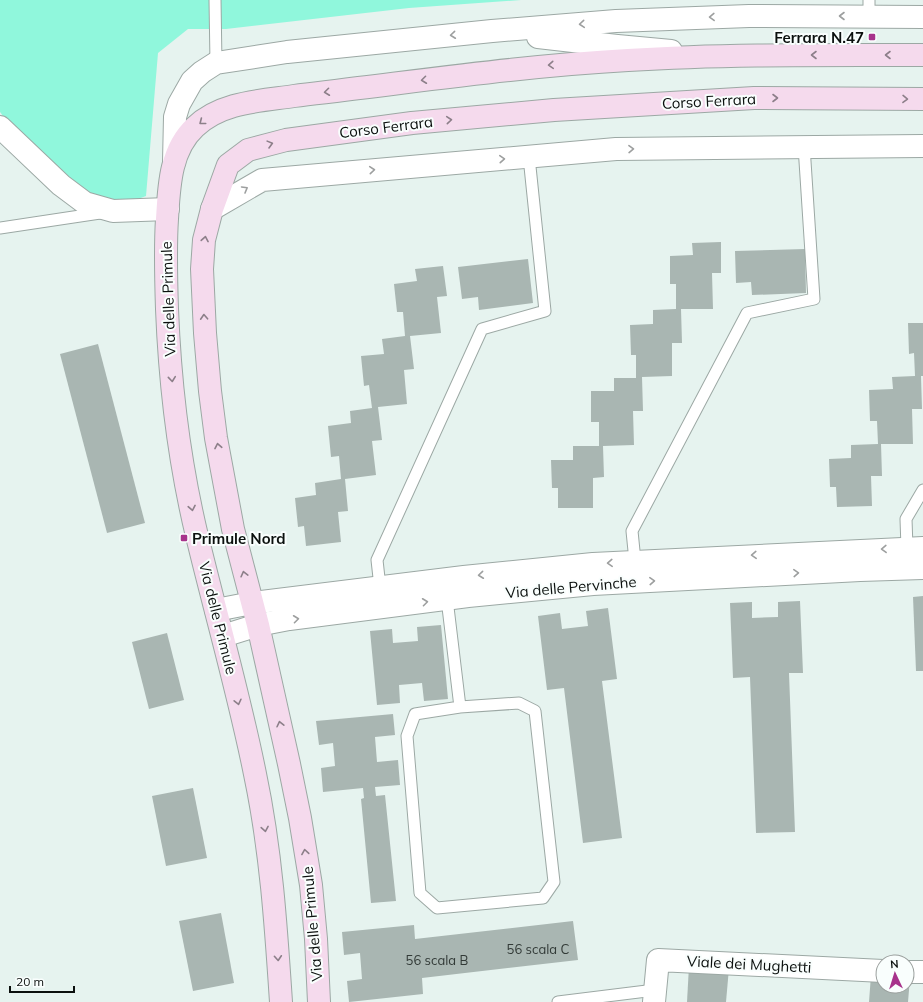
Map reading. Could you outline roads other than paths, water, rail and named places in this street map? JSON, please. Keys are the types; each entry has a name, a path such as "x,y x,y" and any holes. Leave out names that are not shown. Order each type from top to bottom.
{"main road":[{"path":"174,162 179,147 194,128 210,116 226,108 248,102 542,66 629,60 730,56 923,55"},
{"name":"Corso Ferrara","path":"212,210 228,165 248,150 286,140 412,123 554,110 754,98 923,99"},
{"name":"Via delle Primule","path":"174,162 168,209 166,270 168,349 178,436 196,532 223,636 255,772 268,842 276,923 281,1002"},
{"name":"Via delle Primule","path":"212,210 204,240 202,269 205,333 216,438 233,529 258,625 290,764 300,818 311,885 316,939 319,1002"}],"street":[{"path":"174,162 175,117 179,104 192,81 216,63 287,52 492,31 616,21 749,16 869,8 923,17"},
{"path":"492,31 616,46 730,56"},
{"path":"0,126 61,186 85,203 113,211 168,209"},
{"path":"212,210 262,180 482,160 616,149 923,146"},
{"name":"Via delle Pervinche","path":"216,610 252,602 556,567 915,548"},
{"name":"Via delle Pervinche","path":"223,636 258,625 290,620 447,599 593,584 923,568"},
{"name":"Viale dei Mughetti","path":"655,996 658,960 875,971"}],"lane":[{"path":"215,0 216,63"},
{"name":"Via delle Pervinche","path":"635,562 632,531 747,313 814,299 804,146"},
{"path":"380,587 377,560 482,329 545,311 529,157"},
{"path":"0,228 113,211"},
{"name":"Via delle Pervinche","path":"915,548 906,519 923,490"},
{"path":"447,599 460,707"},
{"path":"519,703 534,711 554,882 543,898 437,908 420,893 407,736 414,714 460,707 519,703"},
{"path":"558,1002 655,996"}],"place":[{"name":"Ferrara N.47","path":"872,37"},
{"name":"Primule Nord","path":"184,538"}]}
